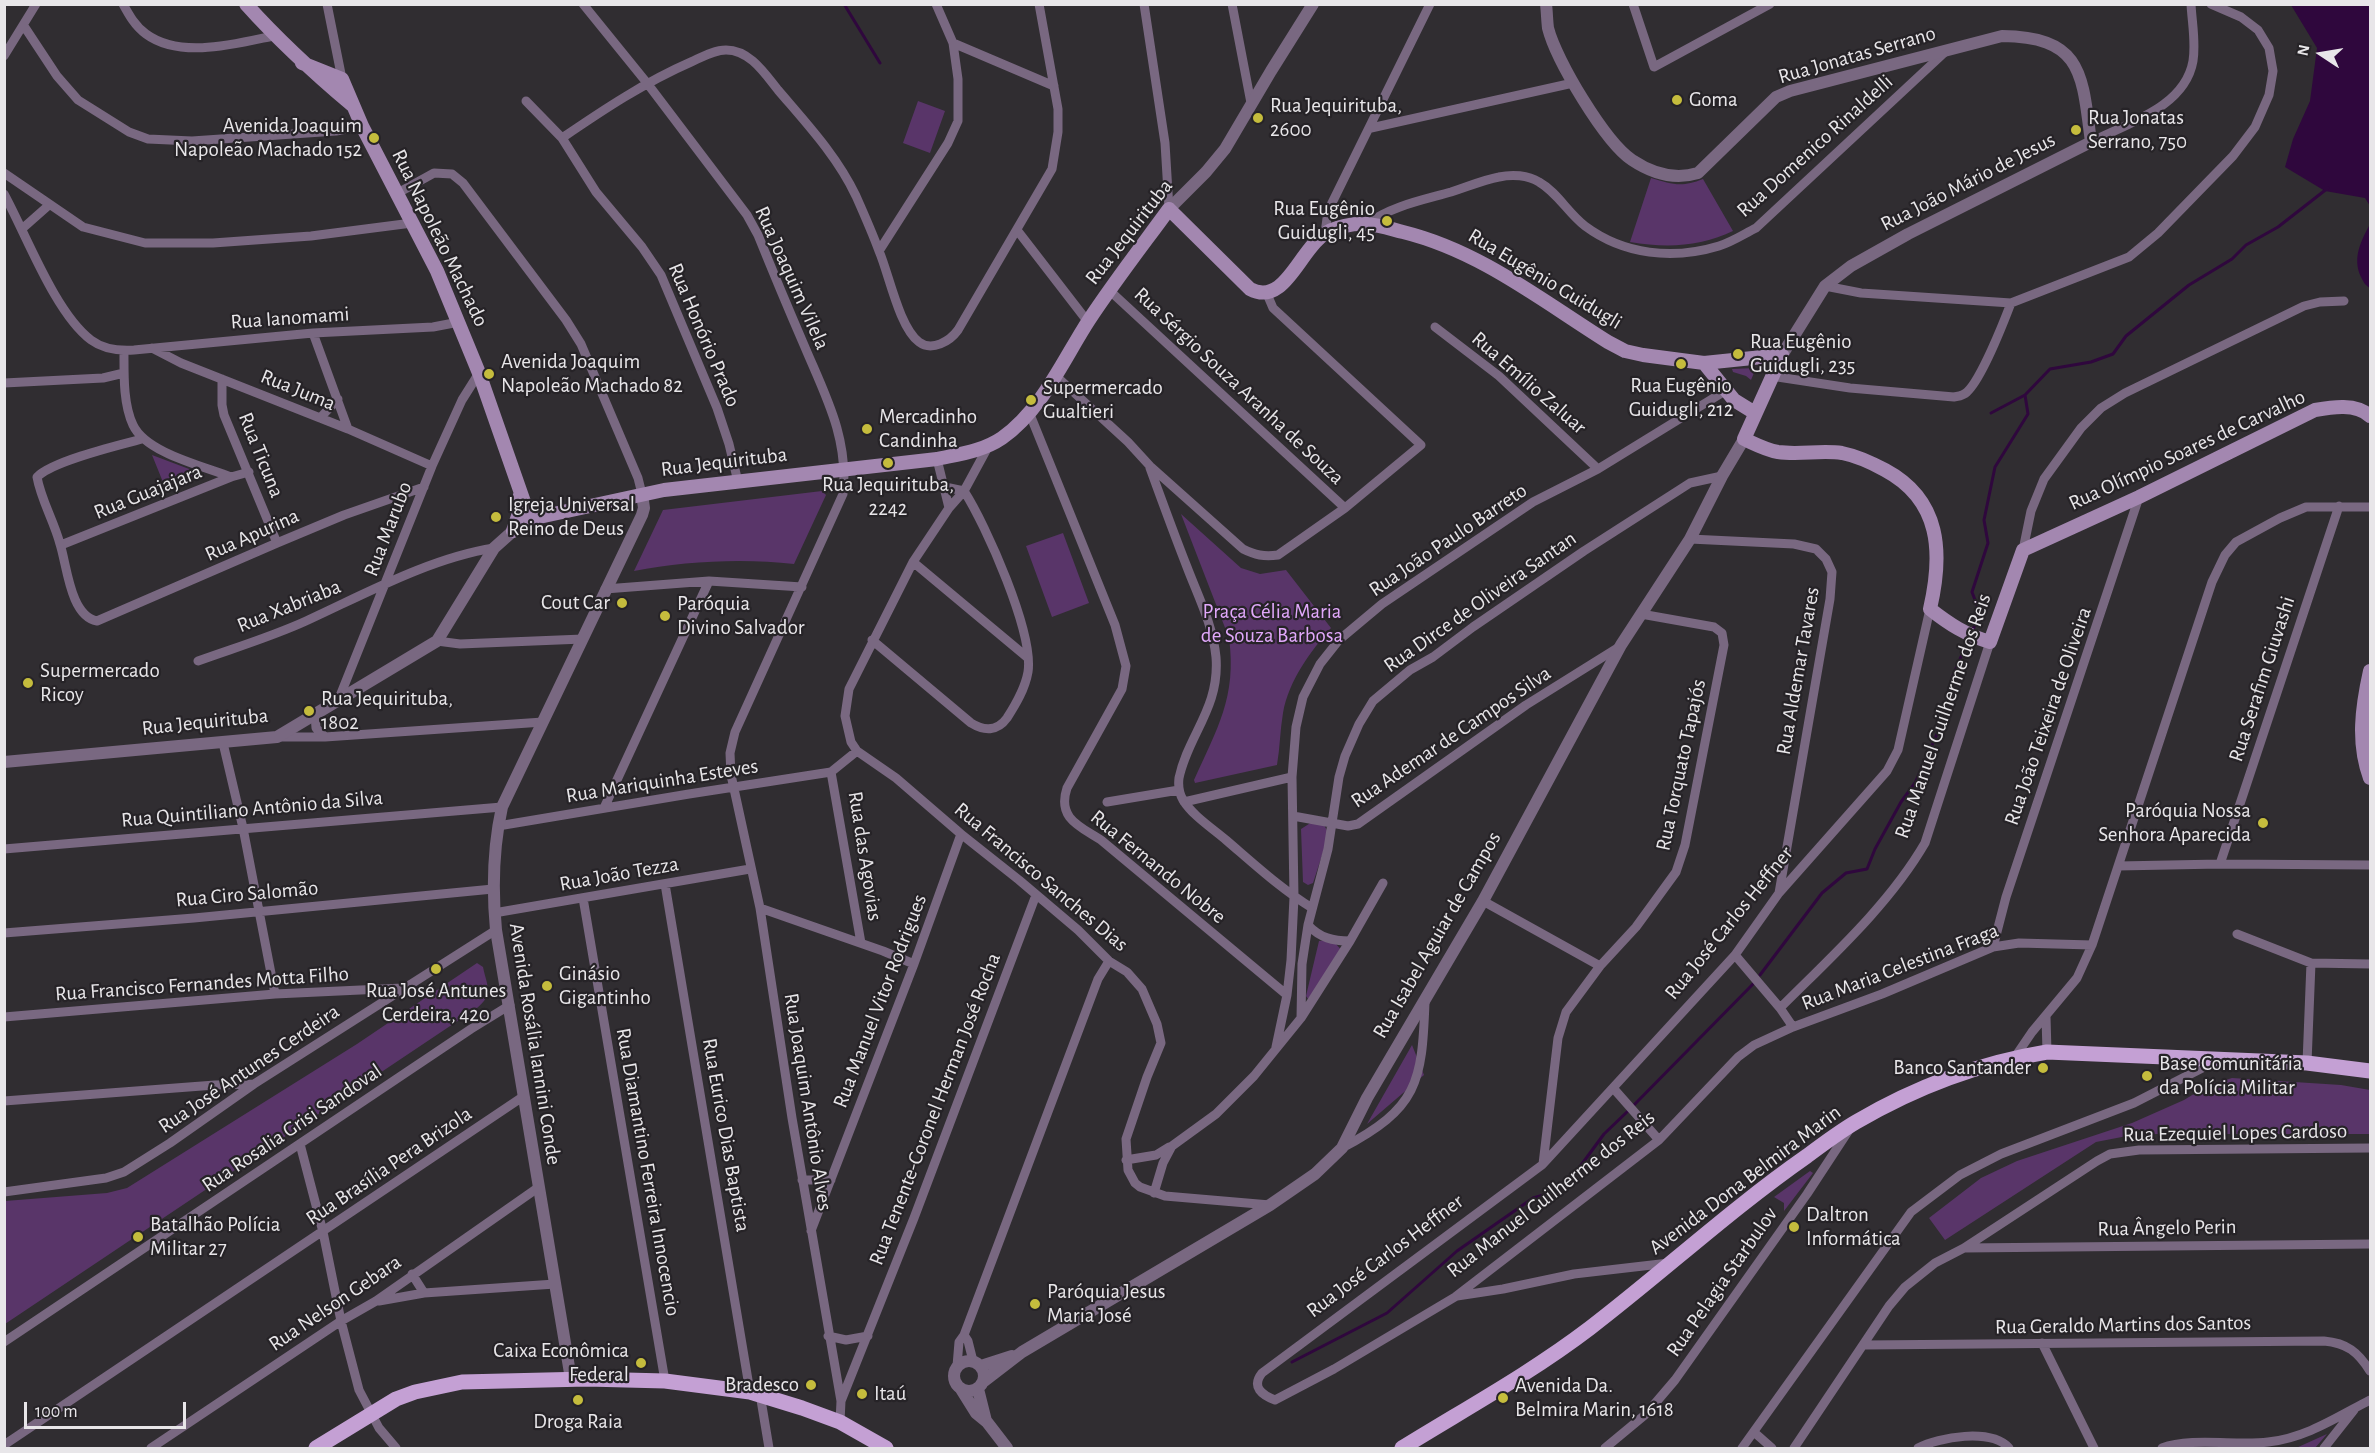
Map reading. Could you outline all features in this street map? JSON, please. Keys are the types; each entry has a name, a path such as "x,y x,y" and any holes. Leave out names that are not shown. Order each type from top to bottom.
{"main road":[{"path":"246,4 273,36 354,106"},
{"path":"302,63 342,79"},
{"name":"Rua Napoleão Machado","path":"342,79 362,126 437,271 459,322 531,519"},
{"path":"1170,209 1250,289 1268,294 1277,290 1286,281 1310,246 1325,233 1339,228 1367,224"},
{"name":"Rua Jequirituba","path":"531,519 642,494 937,459 975,451 989,445 1016,427 1029,412 1056,376 1109,290 1170,209"},
{"name":"Rua Eugênio Guidugli","path":"1367,224 1409,233 1462,251 1625,351 1704,363 1782,355"},
{"name":"Rua João Mário de Jesus","path":"1755,413 1782,355"},
{"path":"1704,363 1734,400 1755,413"},
{"name":"Rua Olímpio Soares de Carvalho","path":"2023,550 2139,497 2315,410 2337,406 2354,409 2370,416"},
{"name":"Rua Isabel Aguiar de Campos","path":"1744,439 1755,413"},
{"name":"Rua José Carlos Heffner","path":"1744,439 1763,448 1780,452 1844,454 1862,459 1895,475 1912,491 1930,514 1935,532 1938,554 1936,584 1930,609"},
{"path":"513,531 519,513 520,490"},
{"name":"Rua Manuel Guilherme dos Reis","path":"1990,642 2023,550"},
{"path":"1930,609 1972,637 1990,642"},
{"path":"2370,671 2362,711 2362,749 2370,778"},
{"name":"Avenida Dona Belmira Marin","path":"1402,1449 1546,1360 1591,1328 1768,1183 1854,1123 1936,1083 2015,1057 2047,1052 2307,1063 2370,1071"},
{"path":"2348,1067 2370,1066"},
{"path":"327,1446 396,1399 437,1386 481,1381 571,1379 665,1381 755,1393 840,1422 886,1449"}],"street":[{"path":"4,56 36,4"},
{"path":"123,4 133,22 145,34 176,46 201,47 273,36"},
{"path":"327,4 342,79"},
{"name":"Rua Joaquim Vilela","path":"583,4 742,207 758,235 837,427 845,470 843,494 802,586"},
{"path":"879,251 955,131 958,121 958,79 953,43 936,4"},
{"path":"562,138 647,83 719,51 735,51 750,59 832,155 855,196 907,324 918,342 934,345 951,340 958,330 1052,168 1058,132 1054,86 1039,4"},
{"path":"1144,4 1165,142 1170,209"},
{"path":"1232,4 1251,104"},
{"name":"Rua Jequirituba","path":"1170,209 1206,172 1225,148 1313,4"},
{"path":"1325,233 1328,211 1371,128 1430,4"},
{"name":"Rua Jonatas Serrano","path":"1546,4 1548,28 1573,83 1615,144 1631,160 1667,176 1683,177 1698,173 1776,97 1835,78 2002,36 2028,36 2048,41 2065,52 2076,66 2083,88 2091,142"},
{"path":"1633,4 1654,67 1770,4"},
{"name":"Rua João Mário de Jesus","path":"1782,355 1825,286 1851,266 1908,234 2149,114 2166,103 2181,88 2190,74 2193,59 2191,4"},
{"path":"1825,286 1861,292 2011,303 2129,257 2158,233 2233,156 2255,127 2270,87 2273,71 2269,48 2258,30 2241,17 2211,4"},
{"path":"24,26 57,76 78,100 129,132 148,139 203,140 336,131 362,126"},
{"path":"953,43 1054,86"},
{"name":"Rua Domenico Rinaldelli","path":"1367,224 1380,214 1400,207 1500,177 1518,176 1541,182 1583,225 1604,238 1628,248 1676,255 1719,245 1756,228 1949,48"},
{"path":"1371,128 1573,83"},
{"name":"Rua Honório Prado","path":"526,101 562,138 596,192 642,247 661,275 717,408 738,482"},
{"path":"4,173 83,227 146,243 171,244 311,236 412,223"},
{"path":"396,194 423,178 443,173 452,174 477,199 551,297 581,344 633,467 642,494"},
{"path":"4,194 44,274 78,328 99,345 124,351 129,413 133,426 142,439 156,447 231,477"},
{"path":"23,228 49,205"},
{"path":"1017,230 1088,322"},
{"name":"Rua Sérgio Souza Aranha de Souza","path":"1109,290 1345,508"},
{"path":"1056,376 1128,442 1150,466 1243,549 1254,555 1266,557 1278,555 1345,508 1421,445 1273,308 1268,294"},
{"name":"Rua Manuel Guilherme dos Reis","path":"2023,550 2031,511 2044,478 2081,428 2101,408 2125,393 2304,306 2320,302 2344,301"},
{"path":"1771,376 1850,388 1954,397 1963,395 1969,391 1977,378 2011,303"},
{"name":"Rua Ianomami","path":"124,351 313,333 426,328 459,322"},
{"name":"Rua Emílio Zaluar","path":"1435,327 1499,376 1598,469"},
{"path":"313,333 348,429"},
{"name":"Rua Juma","path":"152,348 181,363 348,429 432,466"},
{"path":"4,383 103,378 124,373"},
{"name":"Rua Marubo","path":"338,701 432,466 462,400 479,373"},
{"name":"Rua Ticuna","path":"222,380 224,415 277,543"},
{"name":"Rua João Paulo Barreto","path":"1276,1047 1287,994 1294,897 1292,777 1296,727 1303,697 1320,664 1339,640 1382,604 1533,502 1598,469 1725,391"},
{"path":"320,418 338,399"},
{"name":"Rua Fernando Nobre","path":"1029,412 1115,625 1126,666 1122,689 1067,788 1063,801 1067,814 1287,994"},
{"path":"61,546 37,477 81,456 142,439"},
{"name":"Rua Isabel Aguiar de Campos","path":"980,1386 1022,1352 1270,1205 1315,1174 1342,1148 1367,1098 1483,901 1621,645 1690,539 1744,439"},
{"path":"857,751 847,731 845,704 849,688 913,562 949,508 964,491 989,445"},
{"path":"937,459 949,508"},
{"path":"1150,466 1169,522 1208,619 1216,652 1215,682 1210,708 1181,773 1179,790 1185,802 1206,823 1294,897 1312,908"},
{"name":"Rua Guajajara","path":"61,546 231,477 249,472"},
{"name":"Rua Dirce de Oliveira Santan","path":"1332,822 1345,756 1359,724 1373,701 1390,685 1584,551 1690,483 1722,476"},
{"name":"Rua Apurina","path":"61,546 67,578 76,601 89,619 97,621 344,515 424,486"},
{"path":"873,640 971,723 984,729 992,729 1003,723 1019,698 1028,672 1023,627 1001,569 971,502 964,491 945,487"},
{"name":"Avenida Rosália Iannini Conde","path":"571,1379 496,930 493,889 495,846 502,807 642,515 644,508 642,494"},
{"name":"Rua João Teixeira de Oliveira","path":"1993,947 2006,897 2139,497"},
{"path":"2015,1057 2032,1032 2077,978 2092,945 2212,582 2225,555 2241,538 2302,509 2338,506 2370,507"},
{"name":"Rua Serafim Giuvashi","path":"2220,864 2338,506"},
{"name":"Rua Jequirituba","path":"4,762 278,737 437,641 494,548 531,519"},
{"name":"Rua Aldemar Tavares","path":"1690,539 1794,544 1816,549 1826,559 1832,572 1830,599 1779,893"},
{"name":"Rua Xabriaba","path":"198,661 303,622 386,584 459,556 494,548"},
{"path":"913,562 1028,658"},
{"path":"605,589 709,581 802,586"},
{"path":"604,808 709,581"},
{"name":"Rua Joaquim Antônio Alves","path":"802,586 735,732 730,753 733,787 760,908 802,1180 841,1401 840,1422"},
{"name":"Rua José Carlos Heffner","path":"1275,1400 1262,1395 1258,1390 1257,1380 1262,1373 1542,1165 1735,956 1779,893 1887,771 1898,750 1930,609"},
{"name":"Rua Torquato Tapajós","path":"1542,1165 1561,1024 1572,1000 1636,927 1676,872 1685,845 1724,645 1722,633 1714,627 1641,614"},
{"path":"437,641 460,645 583,639"},
{"name":"Rua Manuel Guilherme dos Reis","path":"1780,1008 1911,868 1925,843 1990,642"},
{"name":"Rua Ademar de Campos Silva","path":"1293,816 1348,826 1358,824 1526,705 1621,645"},
{"path":"315,715 316,728 325,737"},
{"path":"278,737 325,737 543,722"},
{"path":"223,743 243,828 275,994"},
{"name":"Rua das Agovias","path":"857,751 831,772 861,943"},
{"name":"Rua Francisco Sanches Dias","path":"857,751 896,778 1078,930 1109,961 1127,972 1142,989 1161,1042 1128,1131 1126,1160"},
{"name":"Rua Mariquinha Esteves","path":"498,826 831,772"},
{"path":"1185,802 1292,777"},
{"path":"1107,802 1179,790"},
{"name":"Rua Quintiliano Antônio da Silva","path":"4,849 502,807"},
{"path":"1300,1018 1302,964 1308,925 1328,849 1332,822"},
{"name":"Rua Manuel Vitor Rodrigues","path":"811,1232 914,964 961,834"},
{"path":"2118,866 2370,865"},
{"name":"Rua João Tezza","path":"494,913 750,869"},
{"path":"1270,1205 1176,1198 1154,1193 1135,1183 1126,1160 1156,1155 1172,1146 1199,1128 1233,1099 1300,1018 1350,941 1383,883"},
{"name":"Rua Eurico Dias Baptista","path":"665,884 755,1393 769,1449"},
{"name":"Rua Ciro Salomão","path":"4,933 194,918 493,889"},
{"name":"Rua Tenente-Coronel Herman José Rocha","path":"841,1401 868,1336 1036,895"},
{"name":"Rua Diamantino Ferreira Innocencio","path":"583,898 665,1381"},
{"path":"1483,901 1600,966"},
{"path":"760,908 914,964"},
{"path":"1308,925 1321,936 1350,941"},
{"name":"Rua José Antunes Cerdeira","path":"4,1192 106,1178 124,1172 254,1084 496,930"},
{"path":"2237,934 2311,963 2370,964"},
{"name":"Rua Maria Celestina Fraga","path":"1793,1027 1882,994 1993,947 2019,943 2092,945"},
{"path":"1735,956 1780,1008 1793,1027"},
{"path":"1007,1449 987,1422 976,1413 955,1381 959,1342 964,1335 1098,979 1109,961"},
{"path":"2307,1063 2311,963"},
{"name":"Rua Francisco Fernandes Motta Filho","path":"4,1017 275,994 403,988"},
{"path":"1342,1148 1378,1126 1408,1097 1418,1078 1422,1060 1425,1002"},
{"name":"Rua Rosalia Grisi Sandoval","path":"4,1342 510,1005"},
{"path":"2046,1017 2047,1052"},
{"name":"Rua Manuel Guilherme dos Reis","path":"1275,1400 1334,1369 1455,1297 1659,1140 1738,1057 1754,1045 1793,1027"},
{"path":"1742,1449 1911,1212 1960,1175 1991,1159 2134,1103 2219,1059"},
{"path":"4,1101 254,1084"},
{"path":"1614,1089 1659,1140"},
{"name":"Rua Brasília Pera Brizola","path":"4,1445 524,1096"},
{"name":"Rua Pelagia Starbulov","path":"1605,1449 1646,1414 1675,1380 1807,1194 1854,1123"},
{"path":"300,1144 323,1232 341,1321 359,1390 371,1415 396,1449"},
{"path":"1154,1193 1163,1163 1172,1146"},
{"name":"Rua Ezequiel Lopes Cardoso","path":"1794,1449 1889,1306 1905,1287 1935,1263 1964,1248 2110,1154 2139,1150 2205,1148 2370,1148"},
{"path":"802,1180 831,1180"},
{"name":"Rua Nelson Gebara","path":"151,1449 341,1321 376,1301 539,1187"},
{"name":"Rua Ângelo Perin","path":"1964,1248 2370,1244"},
{"path":"1455,1297 1574,1274 1669,1263"},
{"path":"412,1274 424,1293"},
{"path":"376,1301 424,1293 555,1284"},
{"path":"964,1335 984,1374 980,1386 987,1422"},
{"path":"828,1336 846,1340 868,1336"},
{"name":"Rua Geraldo Martins dos Santos","path":"1864,1345 2336,1342 2348,1346 2359,1354 2370,1371"},
{"path":"2042,1343 2094,1449"},
{"name":"Rua Isabel Aguiar de Campos","path":"977,1363 1022,1352"},
{"path":"957,1366 964,1361 977,1363"},
{"path":"961,1389 972,1391 980,1386"},
{"path":"2162,1449 2182,1444 2266,1445 2301,1435 2370,1400"},
{"path":"2324,1449 2356,1407"},
{"path":"1755,1433 1772,1449"},
{"path":"1918,1449 1939,1440 1970,1437 1995,1439 2009,1449"}],"green space":[{"path":"918,101 945,111 930,153 903,143"},
{"path":"1651,178 1677,184 1703,179 1733,231 1708,240 1683,245 1630,242"},
{"path":"1756,368 1751,380 1733,372 1732,369"},
{"path":"152,455 205,475 167,492"},
{"path":"822,491 826,495 794,564 755,561 714,562 634,571 663,510"},
{"name":"Praça Célia Maria de Souza Barbosa","path":"1181,514 1241,568 1260,574 1286,570 1331,628 1308,657 1290,689 1283,713 1277,765 1195,783 1194,780 1217,728 1228,695 1231,659 1229,638"},
{"path":"1063,533 1089,603 1052,617 1026,546"},
{"path":"1312,822 1324,825 1329,834 1313,883 1308,885 1303,882 1301,829"},
{"path":"1326,940 1336,944 1343,952 1308,999 1306,996 1319,941"},
{"path":"477,963 483,967 488,989 486,998 477,1008 5,1324 5,1201 107,1193 127,1188 357,1044"},
{"path":"1412,1045 1424,1075 1367,1124"},
{"path":"2232,1078 2341,1085 2370,1090 2370,1134 2127,1136 2096,1142 1945,1240 1929,1218 1981,1178 2017,1161 2132,1123 2184,1100 2207,1086"},
{"path":"1810,1171 1813,1173 1784,1211 1784,1203 1774,1197"},
{"path":"2327,1434 2315,1448 2296,1448"}],"shaded area":[{"path":"2291,5 2370,5 2370,206 2365,198 2325,191 2285,167 2293,139 2310,101 2317,48"},
{"path":"2370,224 2370,288 2362,279 2357,263 2361,243"}],"waterway":[{"path":"844,4 880,63"},
{"path":"1991,413 2025,395 2050,369 2091,362 2113,354 2126,336 2189,285 2232,259 2246,245 2278,227 2328,188"},
{"path":"1972,632 1980,613 1972,592 1988,543 1984,520 1995,467 2028,414 2025,395"},
{"path":"1760,975 1822,893 1846,873 1867,869 1875,849 1901,802 1915,783 1946,714 1952,678 1966,645"},
{"path":"1633,1106 1754,983"},
{"path":"1292,1362 1387,1313 1457,1251 1533,1198 1554,1192 1579,1168 1604,1134 1628,1111"}],"place":[{"name":"Goma","path":"1677,100"},
{"name":"Rua Jequirituba, 2600","path":"1258,118"},
{"name":"Rua Jonatas Serrano, 750","path":"2076,130"},
{"name":"Avenida Joaquim Napoleão Machado 152","path":"374,138"},
{"name":"Rua Eugênio Guidugli, 45","path":"1387,221"},
{"name":"Rua Eugênio Guidugli, 235","path":"1738,354"},
{"name":"Rua Eugênio Guidugli, 212","path":"1681,364"},
{"name":"Avenida Joaquim Napoleão Machado 82","path":"489,374"},
{"name":"Supermercado Gualtieri","path":"1031,400"},
{"name":"Mercadinho Candinha","path":"867,429"},
{"name":"Rua Jequirituba, 2242","path":"888,463"},
{"name":"Igreja Universal Reino de Deus","path":"496,517"},
{"name":"Cout Car","path":"622,603"},
{"name":"Paróquia Divino Salvador","path":"665,616"},
{"name":"Supermercado Ricoy","path":"28,683"},
{"name":"Rua Jequirituba, 1802","path":"309,711"},
{"name":"Paróquia Nossa Senhora Aparecida","path":"2263,823"},
{"name":"Rua José Antunes Cerdeira, 420","path":"436,969"},
{"name":"Ginásio Gigantinho","path":"547,986"},
{"name":"Banco Santander","path":"2043,1068"},
{"name":"Base Comunitária da Polícia Militar","path":"2147,1076"},
{"name":"Daltron Informática","path":"1794,1227"},
{"name":"Batalhão Polícia Militar 27","path":"138,1237"},
{"name":"Paróquia Jesus Maria José","path":"1035,1304"},
{"name":"Caixa Econômica Federal","path":"641,1363"},
{"name":"Bradesco","path":"811,1385"},
{"name":"Itaú","path":"862,1394"},
{"name":"Avenida Da. Belmira Marin, 1618","path":"1503,1398"},
{"name":"Droga Raia","path":"578,1400"}]}
